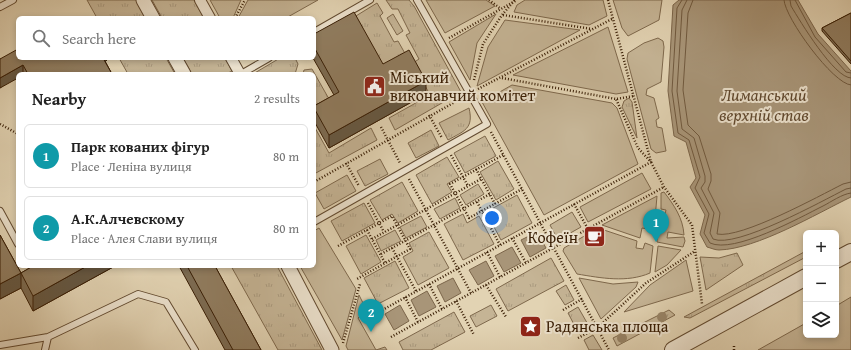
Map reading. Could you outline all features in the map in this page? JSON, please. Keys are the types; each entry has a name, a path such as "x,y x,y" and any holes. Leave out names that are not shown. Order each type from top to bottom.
{"street":[{"path":"143,0 152,16"},
{"path":"200,0 209,16"},
{"path":"176,60 183,72"},
{"path":"232,60 239,72"},
{"path":"839,258 851,252"},
{"path":"289,268 338,348"},
{"path":"672,350 803,279"}],"lane":[{"path":"0,7 13,0"},
{"path":"316,31 370,0"},
{"path":"316,221 487,124 417,0"},
{"path":"244,72 265,60"},
{"path":"0,211 16,240"},
{"path":"0,344 48,337 138,294 166,302 195,350"},
{"path":"45,350 48,337"}],"path":[{"path":"236,16 245,0"},
{"path":"490,0 501,9"},
{"path":"441,43 515,0"},
{"path":"470,94 483,44 502,15 515,0"},
{"path":"608,0 651,162 664,187 692,226 702,304"},
{"path":"502,15 592,29"},
{"path":"501,77 616,99 634,96"},
{"path":"616,99 638,148 651,162"},
{"path":"0,124 16,133"},
{"path":"487,124 609,350"},
{"path":"381,127 471,293"},
{"path":"503,155 450,184 469,218 522,189"},
{"path":"377,313 651,162"},
{"path":"476,169 495,204"},
{"path":"372,239 481,179"},
{"path":"391,337 664,187"},
{"path":"381,254 490,194"},
{"path":"476,202 500,245"},
{"path":"574,204 588,229"},
{"path":"338,246 392,216 410,250 357,279"},
{"path":"367,230 386,263"},
{"path":"512,238 526,263"},
{"path":"392,248 416,291"},
{"path":"578,338 597,328 646,283 695,251"},
{"path":"487,252 500,277"},
{"path":"338,348 360,284"},
{"path":"428,284 442,309"},
{"path":"486,285 506,317"},
{"path":"405,297 418,322"},
{"path":"562,310 582,300"},
{"path":"456,301 474,335"},
{"path":"734,345 734,350"}],"green space":[{"path":"87,0 136,0 144,16 96,16"},
{"path":"152,0 194,0 203,16 161,16"},
{"path":"210,0 241,0 234,16 219,16"},
{"path":"248,0 318,0 290,16 239,16"},
{"path":"386,0 409,0 414,6 461,92 395,130 389,118 430,95 413,63 419,59 406,35 410,33 398,9 392,9"},
{"path":"426,0 486,0 495,6 445,33"},
{"path":"525,0 603,0 607,16 589,25 514,12 517,5"},
{"path":"613,0 662,0 659,20 628,36 622,28"},
{"path":"377,3 383,13 380,16 394,42 398,41 407,57 381,72 351,19"},
{"path":"393,14 403,31 397,35 387,18"},
{"path":"496,14 477,43 470,80 449,42"},
{"path":"505,20 580,30 477,86 488,47"},
{"path":"608,27 628,92 616,94 513,75"},
{"path":"658,38 663,41 664,47 661,82 647,89 646,95 654,98 659,118 656,120 657,127 662,128 666,151 656,153 651,149 627,59 628,53 644,43"},
{"path":"120,60 167,60 174,72 127,72"},
{"path":"184,60 226,60 232,71 230,72 191,72"},
{"path":"277,60 296,60 298,64 296,72 256,72"},
{"path":"312,69 314,72 304,72 304,70"},
{"path":"316,76 329,99 316,108"},
{"path":"512,85 612,103 617,108 638,164 544,215 482,102"},
{"path":"629,98 632,102 637,138 622,107 624,101"},
{"path":"469,108 469,125 463,131 448,140 439,123"},
{"path":"371,128 377,140 316,173 316,130 329,153"},
{"path":"431,130 439,146 416,158 408,143"},
{"path":"485,136 496,156 465,173 454,153"},
{"path":"447,157 459,177 447,184 452,192 432,204 416,175"},
{"path":"380,159 388,174 365,186 357,171"},
{"path":"498,161 514,189 496,200 480,172"},
{"path":"642,173 651,189 588,222 580,207"},
{"path":"347,175 356,191 324,209 316,192"},
{"path":"402,182 418,211 398,223 392,214 382,220 370,200"},
{"path":"478,184 484,194 466,205 460,195"},
{"path":"664,192 680,217 684,235 668,232 667,238 684,237 685,241 683,247 657,242 659,213 665,214 666,210 661,209 661,193"},
{"path":"517,195 532,223 501,240 486,212"},
{"path":"657,196 654,230 642,228 640,238 602,225"},
{"path":"455,198 460,208 440,219 434,209"},
{"path":"364,203 375,223 342,241 331,221"},
{"path":"572,212 581,227 558,240 550,225"},
{"path":"463,214 467,223 479,216 494,244 463,260 444,224"},
{"path":"421,216 427,227 406,238 400,227"},
{"path":"319,228 356,289 342,340 301,268 316,268 316,230"},
{"path":"598,228 637,241 636,248 643,249 645,243 653,246 650,273 623,279 577,274 563,251 564,248"},
{"path":"395,230 401,241 381,251 376,240"},
{"path":"429,232 449,268 418,285 403,257 413,251 409,243"},
{"path":"366,235 381,262 361,274 346,246"},
{"path":"658,246 681,250 667,265 655,272"},
{"path":"737,253 743,265 706,290 700,257 719,258"},
{"path":"803,253 803,259 690,318 684,317"},
{"path":"551,258 564,281 508,311 496,289"},
{"path":"686,260 693,291 624,312 650,285"},
{"path":"395,261 409,288 378,304 364,278"},
{"path":"232,268 278,268 322,350 278,350"},
{"path":"579,278 613,284 638,282 636,287 601,319"},
{"path":"566,285 574,300 565,305 556,291"},
{"path":"359,295 367,311 358,318 376,350 348,350 346,346"},
{"path":"851,297 851,350 758,350 803,325 803,338 839,338 839,304"},
{"path":"491,305 497,316 476,327 470,316"},
{"path":"578,307 590,328 579,334 568,313"},
{"path":"669,310 675,315 617,346 613,338"},
{"path":"454,312 465,332 431,350 403,350 399,342"},
{"path":"593,335 602,350 589,350 584,340"},
{"path":"385,347 387,350 376,350"}],"water":[{"name":"Лиманський верхній став","path":"679,0 798,0 818,34 851,71 851,197 786,230 751,244 719,250 707,247 700,234 705,215 690,187 696,178 686,142 674,136 668,91 673,5"},
{"path":"537,232 546,248 530,257 521,240"},
{"path":"512,247 521,263 504,272 495,256"},
{"path":"486,261 494,276 478,285 469,270"},
{"path":"453,278 461,293 445,302 437,286"},
{"path":"427,291 436,307 419,316 411,300"},
{"path":"400,305 409,321 394,330 385,314"}],"building":[{"name":"Міський виконавчий комітет","path":"354,12 383,64 409,50 426,81 329,135 316,112 316,105 339,92 316,51 316,33"},
{"path":"851,13 851,61 822,28"},
{"path":"16,50 16,60 104,60 111,72 27,72 23,65 0,78 0,59"},
{"path":"0,235 16,264 16,268 18,268 21,273 0,284"},
{"path":"30,268 83,268 33,296 21,273"},
{"path":"188,268 216,268 261,350 233,350"}],"place":[{"name":"Міський виконавчий комітет","path":"375,86"},
{"name":"Кофеїн","path":"594,237"},
{"name":"Парк кованих фігур","path":"656,242"},
{"name":"Радянська площа","path":"531,326"},
{"name":"А.К.Алчевскому","path":"371,332"}]}
